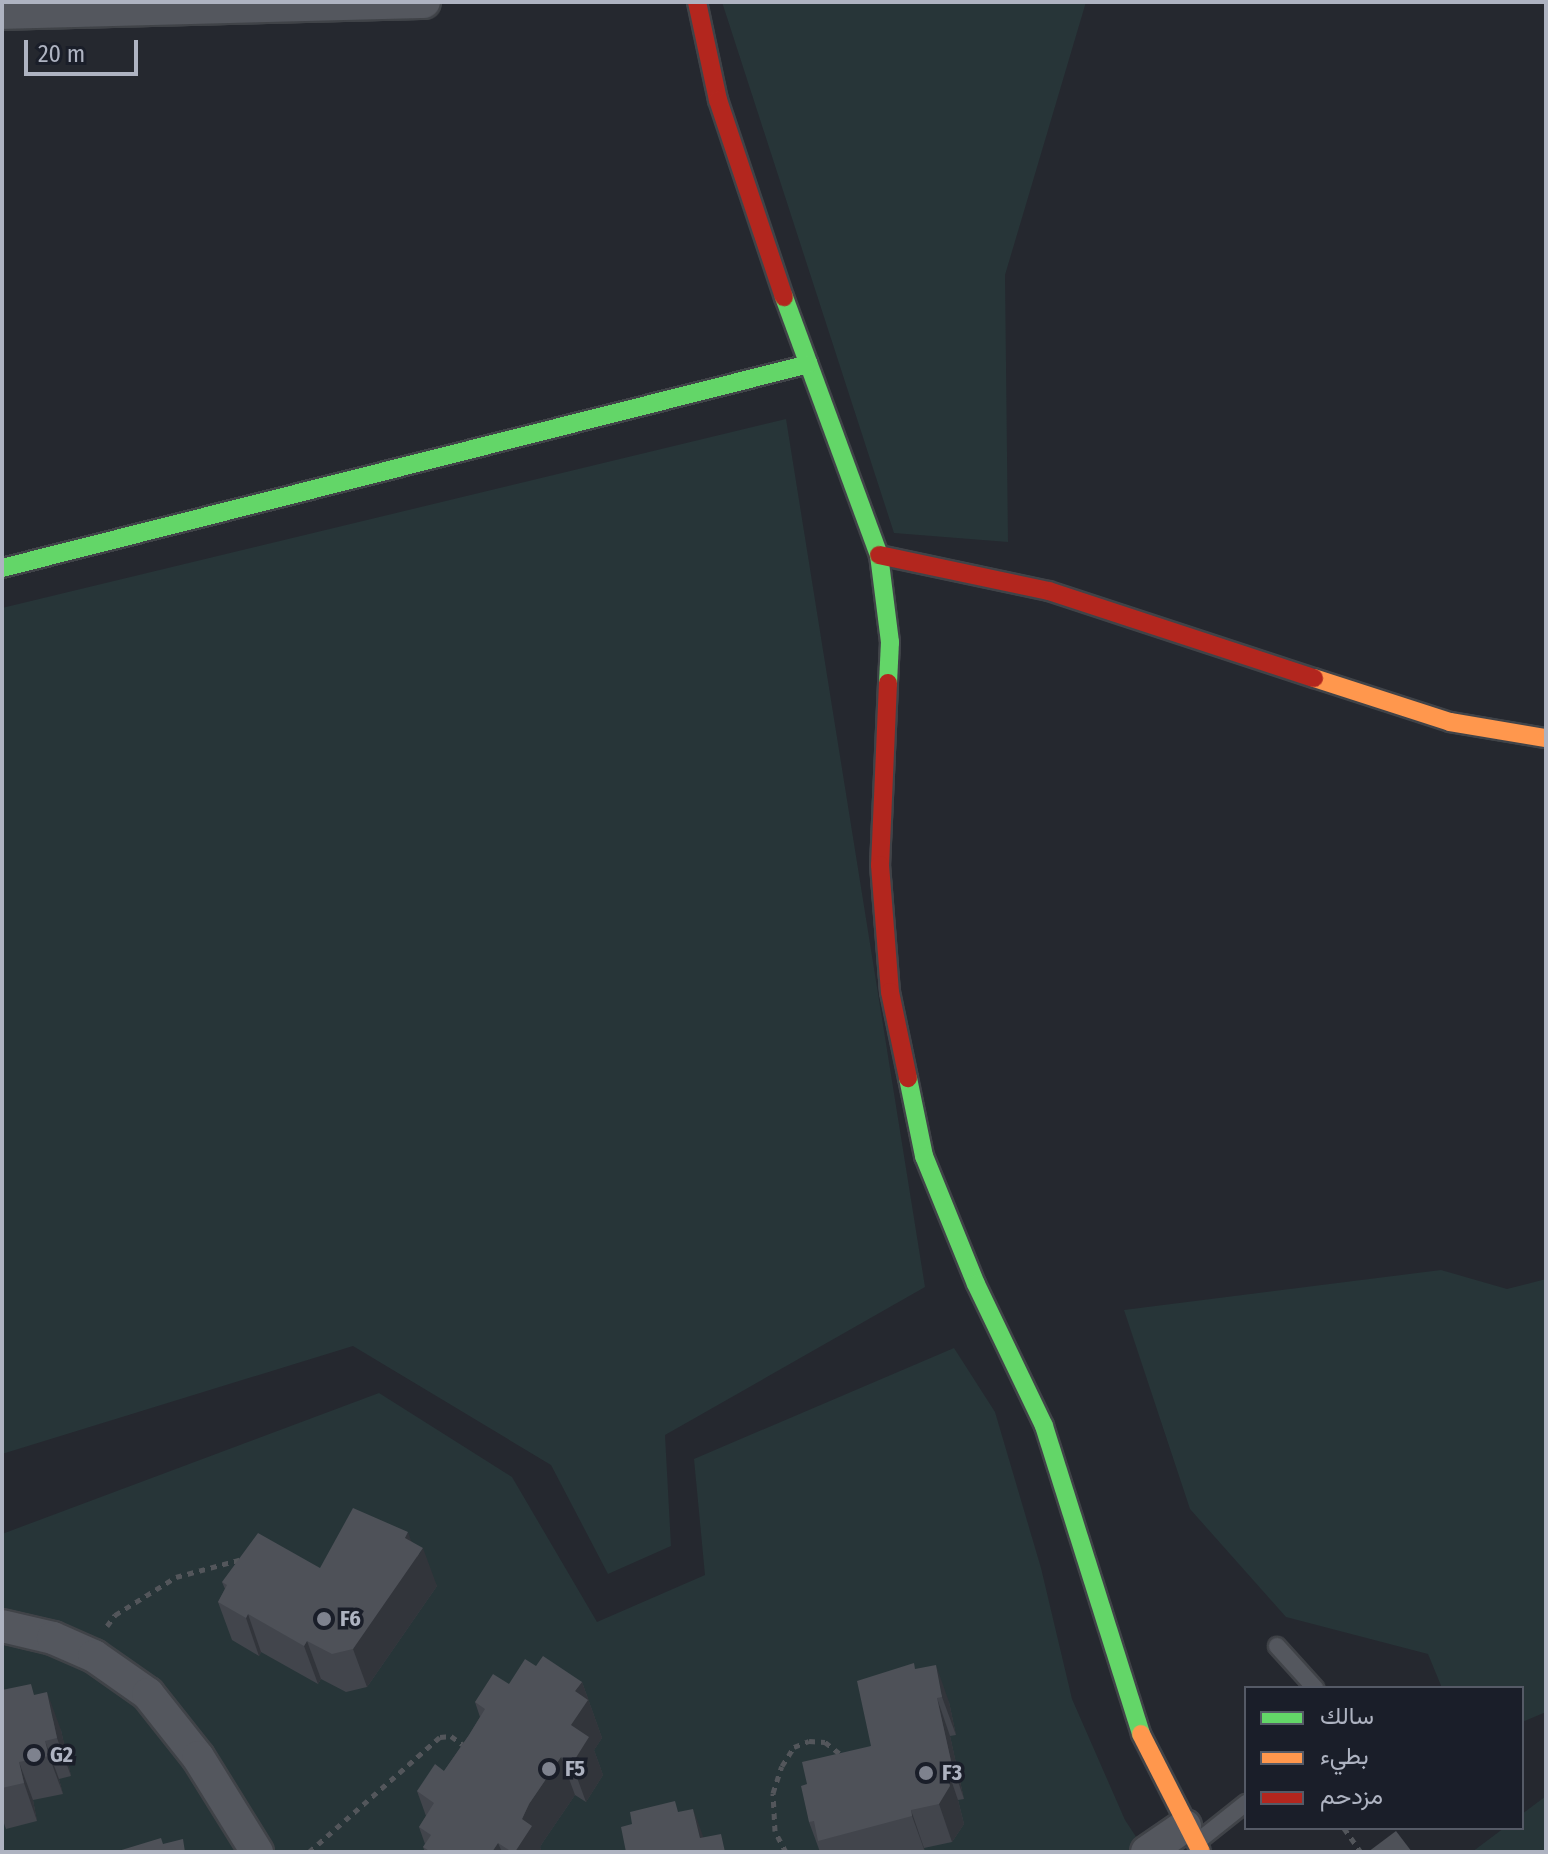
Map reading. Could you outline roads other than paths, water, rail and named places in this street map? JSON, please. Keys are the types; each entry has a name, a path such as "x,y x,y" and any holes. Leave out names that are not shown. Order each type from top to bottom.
{"street":[{"path":"2,13 424,2"},
{"path":"697,2 718,100 879,555 890,642 880,865 890,992 924,1156 976,1284 1044,1426 1074,1510 1117,1670 1194,1840 1147,1852"},
{"path":"2,568 809,364"},
{"path":"879,555 1049,591 1450,722 1546,738"},
{"path":"2,1626 53,1638 94,1656 148,1694 198,1757 257,1852"}],"lane":[{"path":"1277,1646 1313,1686"},
{"path":"1194,1840 1244,1804"}],"place":[{"name":"F6","path":"324,1619"},
{"name":"G2","path":"34,1755"},
{"name":"F5","path":"549,1769"},
{"name":"F3","path":"926,1773"}]}
